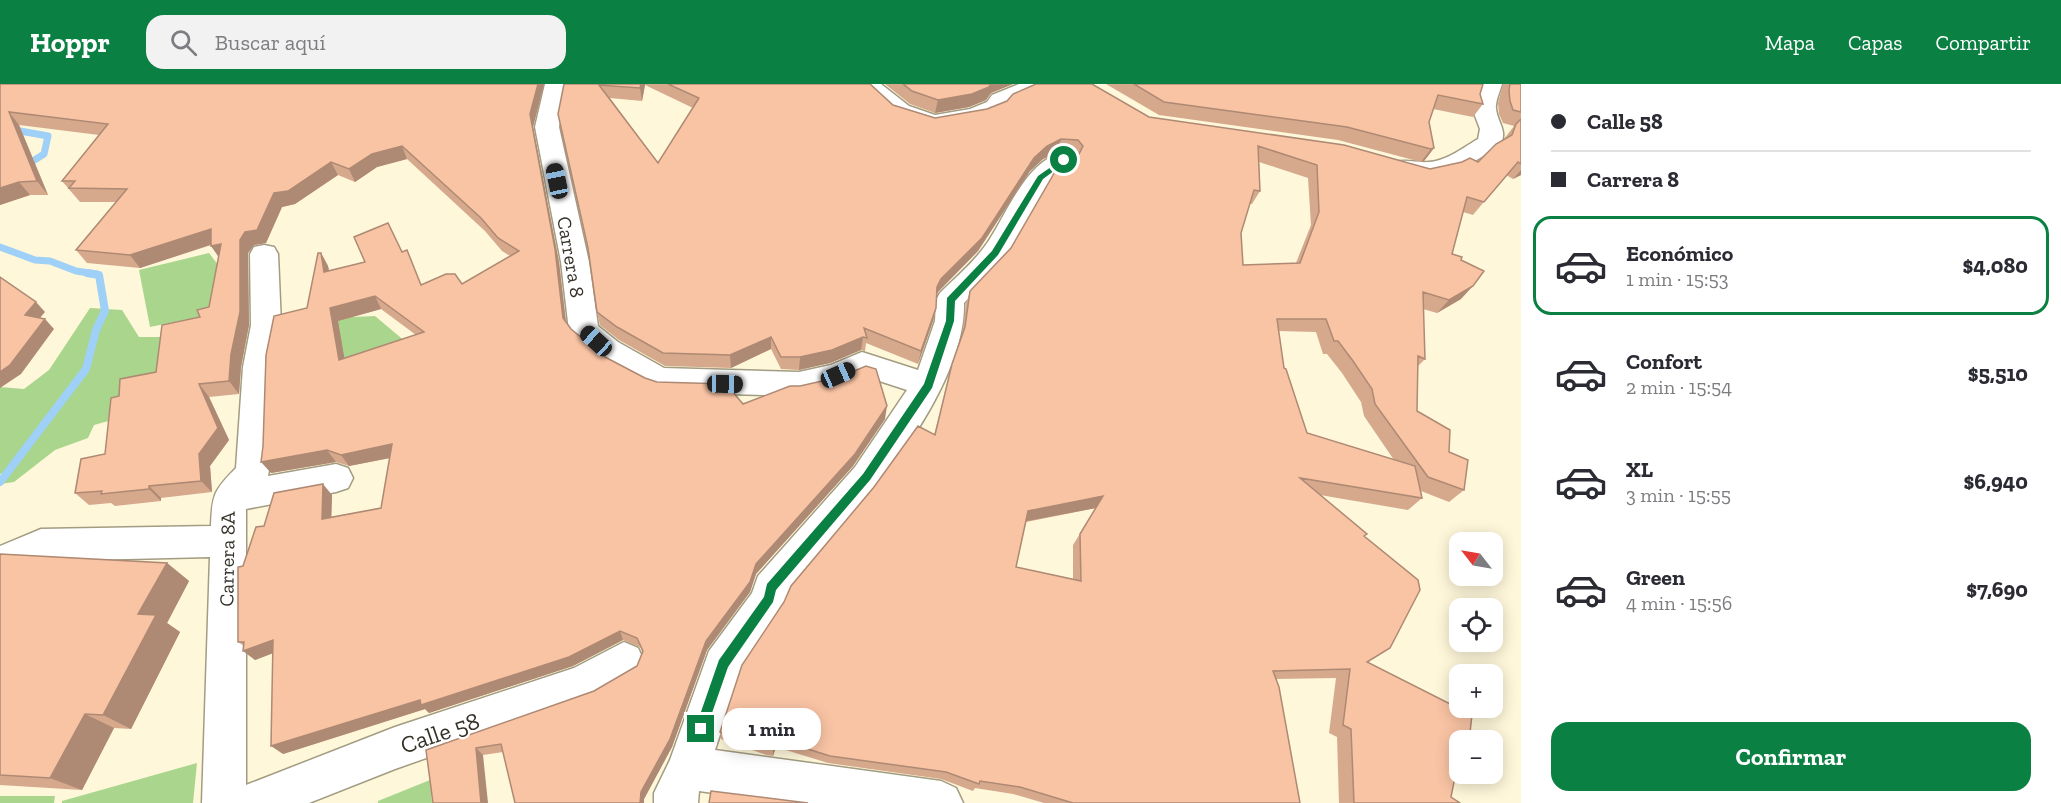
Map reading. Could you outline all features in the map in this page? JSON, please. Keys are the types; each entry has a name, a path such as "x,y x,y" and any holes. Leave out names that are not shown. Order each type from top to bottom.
{"street":[{"name":"Carrera 8","path":"556,84 547,127 575,262 584,331 607,350 659,380 799,384 838,375 862,364 928,385"},
{"path":"867,84 901,111 933,122 975,115 995,107 1000,100 1038,84"},
{"path":"1382,161 1421,172 1442,168 1490,142 1492,129 1484,108 1491,84"},
{"path":"933,122 954,98"},
{"path":"941,803 682,785 723,664 769,599 771,588 867,477 928,385 950,321 950,300 995,253 1040,177 1064,160"},
{"name":"Carrera 8A","path":"224,803 229,498 252,474 258,367 266,325 264,254"},
{"path":"229,498 336,478"},
{"path":"0,562 41,545 227,541"},
{"name":"Calle 58","path":"255,803 395,748 583,684 624,661"}],"green space":[{"path":"209,253 222,270 223,312 150,327 139,270"},
{"path":"90,308 122,310 139,337 163,337 159,375 123,417 94,425 88,438 55,450 14,482 0,484 9,472 0,474 0,387 24,389 49,370"},
{"path":"375,316 419,353 350,368 346,358 336,360 330,318"},
{"path":"197,763 193,803 62,803 62,801"},
{"path":"430,780 432,803 378,803 378,801"},
{"path":"0,796 55,796 54,803 0,803"}],"building":[{"path":"0,84 538,84 530,114 555,249 563,318 571,329 605,357 645,378 657,382 726,384 743,404 790,386 840,377 866,366 876,369 887,406 855,454 756,564 750,582 706,641 670,739 641,792 640,803 515,803 501,744 476,748 481,803 433,803 426,750 594,691 637,666 643,651 637,638 620,631 569,657 421,705 420,700 271,746 273,640 243,651 244,642 238,642 238,567 243,566 256,527 264,526 274,493 323,484 322,519 381,508 392,444 341,455 327,450 261,462 266,355 274,316 307,308 318,253 321,253 324,272 365,262 354,237 388,223 402,252 407,250 421,285 446,274 455,274 462,284 519,251 498,238 481,218 402,146 372,154 349,169 331,162 288,191 274,193 257,230 245,232 240,240 240,312 231,354 229,381 199,384 218,428 199,454 201,481 101,494 102,491 75,493 81,459 105,454 111,398 119,396 120,379 156,372 162,325 200,317 197,310 209,307 221,244 211,246 211,229 130,255 76,250 127,189 69,188 75,181 62,181 108,124 9,112 37,181 19,182 0,188","holes":["375,296 424,332 339,360 330,308"]},
{"path":"564,84 641,84 640,88 599,85 658,163 699,98 668,84 870,84 893,105 935,118 987,109 1007,101 1013,94 1036,84 1092,84 1149,117 1344,145 1430,169 1470,158 1478,162 1496,144 1512,135 1516,124 1521,119 1521,164 1518,162 1484,202 1467,197 1452,254 1462,257 1461,260 1484,271 1473,286 1449,300 1423,292 1425,359 1418,356 1417,411 1450,430 1449,452 1468,460 1464,490 1428,477 1375,404 1372,389 1353,361 1338,341 1334,341 1326,319 1277,319 1284,368 1307,433 1415,466 1422,498 1300,478 1367,534 1364,536 1418,580 1420,590 1390,648 1367,662 1449,703 1449,718 1472,718 1470,730 1449,730 1449,784 1454,784 1451,797 1460,803 1354,803 1351,729 1343,725 1350,669 1273,671 1279,687 1300,803 1073,803 1020,787 980,781 979,784 946,772 830,756 776,739 773,748 766,747 720,732 742,665 784,602 791,586 874,487 918,426 935,435 952,364 965,327 970,291 1011,248 1056,170 1079,154 1083,146 1078,140 1061,139 1047,146 1034,158 982,238 941,279 937,287 936,308 921,351 864,328 867,338 863,337 832,350 800,357 781,357 771,337 730,355 663,353 617,327 597,312 588,248 558,114","holes":["1258,146 1317,165 1319,212 1300,263 1243,265 1241,233 1254,190 1260,191","1103,496 1080,534 1081,581 1016,567 1028,511"]},
{"path":"903,84 991,84 972,94 938,100 912,91"},
{"path":"1134,84 1483,84 1480,94 1483,104 1438,95 1429,122 1434,148 1431,149 1347,127 1164,102"},
{"path":"1510,84 1521,84 1521,112 1513,110 1510,101"},
{"path":"0,277 36,302 25,315 45,319 10,365 0,372"},
{"path":"0,554 167,563 138,614 156,615 103,715 85,714 50,778 0,775"},
{"path":"711,791 808,803 709,803"}],"waterway":[{"path":"0,121 20,131 48,136 44,154 25,166"},
{"path":"0,247 35,260 50,261 76,271 96,274"},
{"path":"0,482 86,369 96,330 105,311 99,275 87,273"}],"route":[{"path":"701,729 723,664 769,599 771,588 867,477 928,385 950,321 950,300 995,253 1040,177 1064,160"}]}
